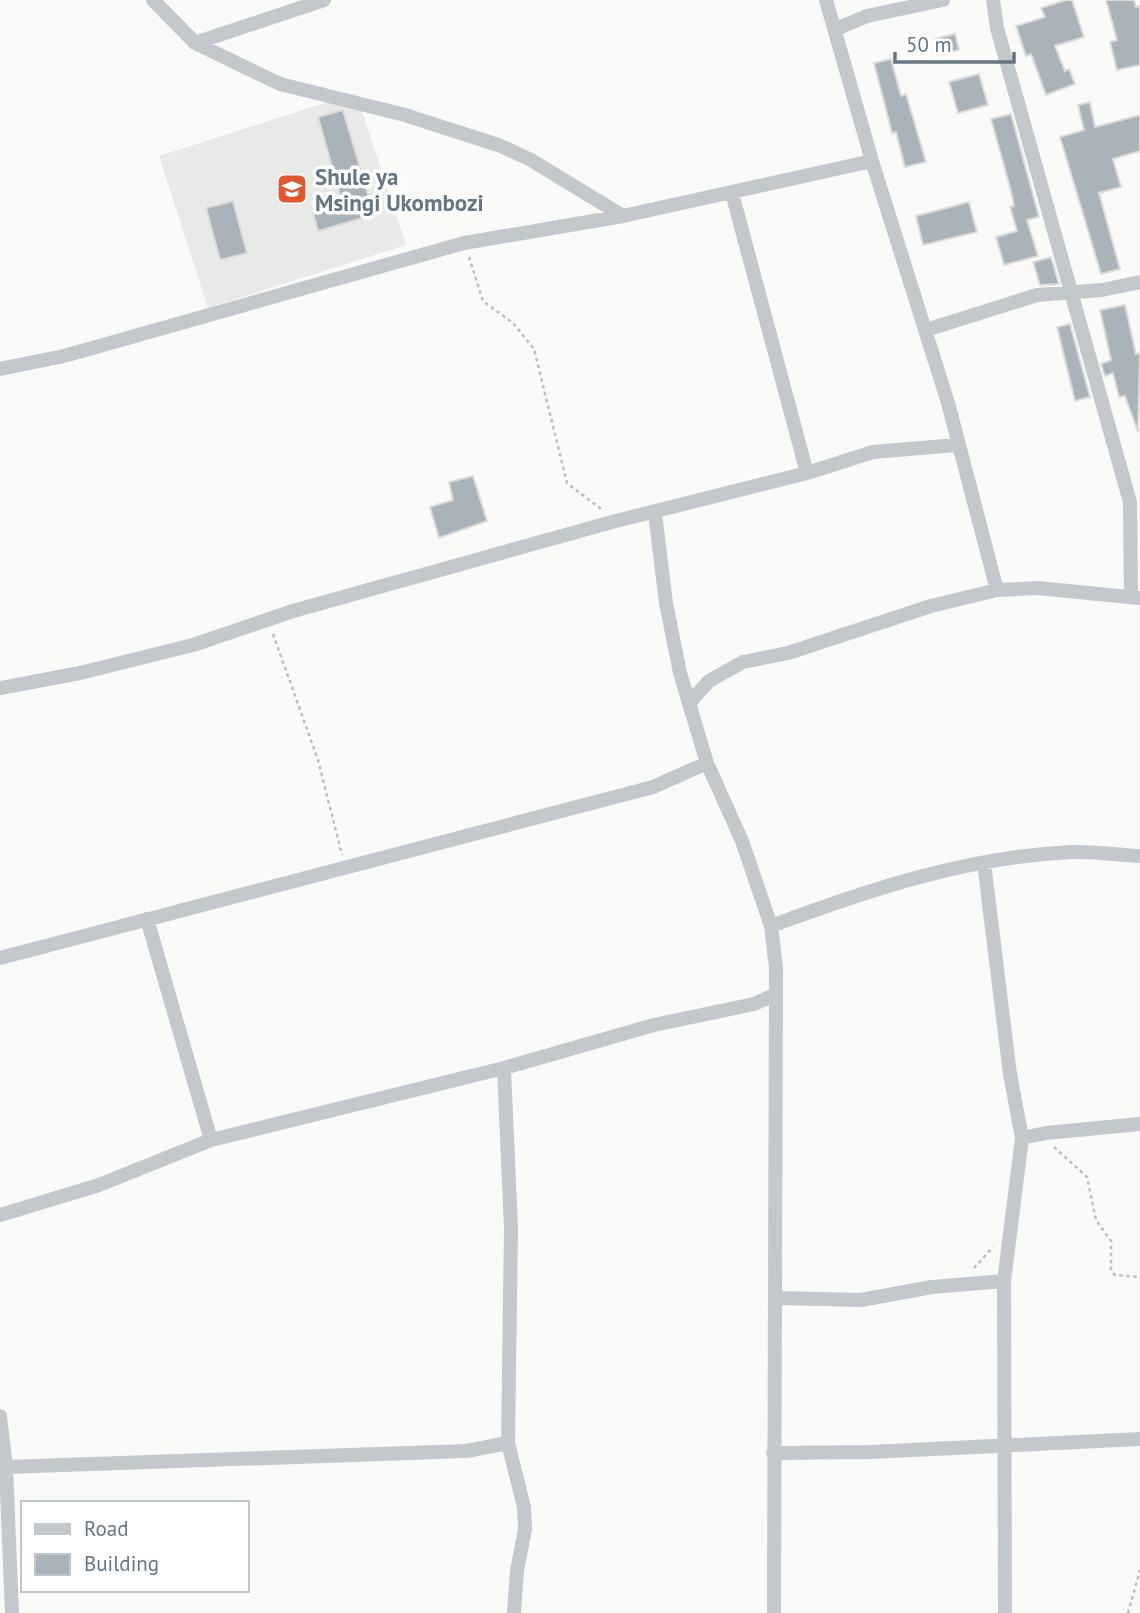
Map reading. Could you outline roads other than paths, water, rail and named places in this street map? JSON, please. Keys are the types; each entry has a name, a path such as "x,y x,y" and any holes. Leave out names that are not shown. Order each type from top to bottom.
{"street":[{"path":"195,43 324,0"},
{"path":"826,0 872,161 926,330 967,472 997,590"},
{"path":"836,29 867,16 943,0"},
{"path":"691,701 709,681 743,662 788,653 931,606 997,590 1038,588 1136,597 1135,502 1070,294 997,28 993,0"},
{"path":"161,3 195,43 280,84 405,115 501,146 531,160 622,216"},
{"path":"0,369 64,356 464,243 622,216 872,161"},
{"path":"732,193 807,473"},
{"path":"926,330 1037,295 1070,294 1140,282"},
{"path":"0,688 80,673 193,645 269,620 612,522 807,473 873,452 957,444"},
{"path":"655,513 666,603 680,673 691,701 707,762 741,841 771,926 776,994 774,1613"},
{"path":"0,958 653,787 707,762"},
{"path":"771,926 915,876 984,863 1072,852 1140,856"},
{"path":"984,863 1010,1074 1023,1138 1014,1224 1004,1281 1002,1445 1005,1613"},
{"path":"147,919 211,1140"},
{"path":"0,1215 99,1185 211,1140 504,1068 654,1025 754,1004 776,994"},
{"path":"504,1068 511,1229 508,1443 524,1507 525,1529 517,1571 514,1613"},
{"path":"1023,1138 1045,1133 1140,1124"},
{"path":"776,1298 861,1300 961,1284 1004,1281"},
{"path":"0,1416 6,1467 4,1551 12,1613"},
{"path":"773,1453 1140,1439"},
{"path":"6,1467 466,1451 508,1443"}],"place":[{"name":"Shule ya Msingi Ukombozi","path":"292,189"}]}
